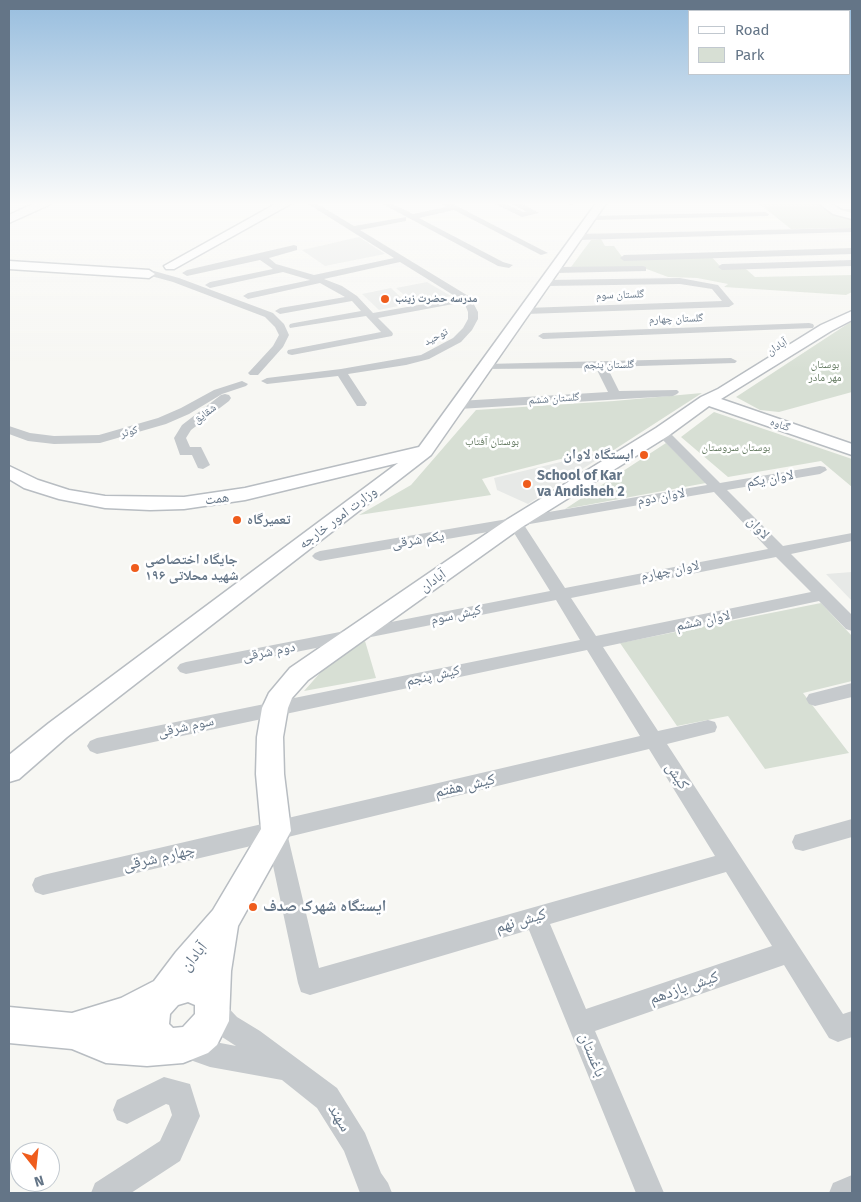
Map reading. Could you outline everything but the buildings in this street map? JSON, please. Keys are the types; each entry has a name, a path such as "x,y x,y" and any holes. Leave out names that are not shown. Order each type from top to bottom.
{"main road":[{"path":"9,265 151,270 169,258"},
{"path":"9,260 172,272 194,258"},
{"name":"وزارت امور خارجه","path":"9,771 58,730 419,457 459,405 563,258"},
{"name":"آبادان","path":"708,400 717,388 809,326 833,310 852,303"},
{"name":"آبادان","path":"166,993 224,921 276,831 270,774 270,746 275,708 282,693 299,674 515,523 662,432 708,400 852,314"},
{"name":"گناوه","path":"708,400 852,450"},
{"name":"همت","path":"9,472 31,484 66,495 105,502 150,504 211,500 313,482 344,479 419,457"},
{"name":"همت","path":"9,489 41,500 97,511 138,513 213,508 419,457"},
{"path":"344,479 365,481 372,483 378,488"},
{"name":"آبادان","path":"212,1005 214,971 224,921"},
{"path":"9,1025 72,1031 106,1045 147,1048 177,1045 195,1040 211,1022 212,1005 206,991 198,986 176,987 128,1014 72,1031"},
{"path":"166,993 158,1002 151,1024 154,1034 162,1042 177,1045"}],"street":[{"path":"187,273 257,258"},
{"path":"263,258 273,266 317,279 354,298 388,334 292,352"},
{"path":"490,258 501,264 509,265"},
{"path":"815,258 821,264"},
{"path":"248,296 401,259 467,299"},
{"path":"722,267 852,264"},
{"path":"550,277 644,268"},
{"path":"210,285 284,269"},
{"path":"172,272 269,315 280,326 284,335 282,341 254,373"},
{"path":"550,277 674,281 715,287 729,304 715,304"},
{"path":"280,312 354,298"},
{"path":"294,326 467,299"},
{"name":"توحید","path":"267,381 406,362 444,348 457,340 470,325 473,312 467,299"},
{"path":"715,304 738,330"},
{"name":"گلستان سوم","path":"526,311 715,304"},
{"name":"گلستان چهارم","path":"543,336 809,326"},
{"name":"گلستان پنجم","path":"486,367 732,361"},
{"path":"600,365 615,395 673,392"},
{"path":"341,372 361,403"},
{"path":"242,384 256,385 267,381 266,375 254,373"},
{"name":"شقایق","path":"203,466 196,450 185,452 180,438 186,428 242,384 240,381 244,377 254,373"},
{"name":"کوثر","path":"9,430 28,437 54,440 100,439 162,421 185,411 218,392 242,384"},
{"name":"گلستان ششم","path":"459,405 615,395"},
{"name":"لاوان","path":"662,432 719,487 852,625"},
{"name":"لاوان یکم","path":"719,487 820,470"},
{"name":"لاوان دوم","path":"515,523 719,487"},
{"name":"یکم شرقی","path":"320,556 515,523"},
{"name":"کیش","path":"515,523 789,952 845,1026"},
{"name":"لاوان چهارم","path":"560,593 852,537"},
{"name":"کیش سوم","path":"352,636 560,593"},
{"name":"لاوان ششم","path":"592,644 814,597"},
{"name":"دوم شرقی","path":"186,668 352,636"},
{"name":"کیش پنجم","path":"275,708 592,644"},
{"path":"816,699 852,690"},
{"name":"سوم شرقی","path":"97,746 275,708"},
{"name":"کیش هفتم","path":"276,831 708,727"},
{"path":"803,842 852,828"},
{"name":"چهارم شرقی","path":"43,885 276,831"},
{"name":"آبادان","path":"276,831 310,983"},
{"name":"کیش نهم","path":"310,983 731,861"},
{"name":"باغستان","path":"535,917 650,1193"},
{"name":"کیش یازدهم","path":"579,1024 789,952"},
{"name":"سهند","path":"212,1005 228,1026 251,1040 328,1098 355,1143 372,1190"},
{"name":"سهند","path":"177,1045 210,1054 288,1068"},
{"path":"105,1193 170,1150 186,1116 180,1094 164,1090 127,1110"},
{"path":"843,1193 852,1190"}],"shaded area":[{"path":"314,258 365,258 325,266"},
{"path":"427,282 451,296 413,303 396,288"},
{"name":"مدرسه حضرت زینب","path":"391,288 408,304 379,310 362,294"},
{"name":"School of Kar va Andisheh 2","path":"594,454 601,457 528,504 497,490 494,478"},
{"path":"852,572 852,601 826,574"}],"green space":[{"path":"578,258 713,258 719,265 746,269 755,277 852,275 852,292 846,295 724,287 728,284 697,278 668,277 644,268 571,267"},
{"name":"بوستان مهر مادر","path":"852,321 852,392 779,412 760,410 736,397"},
{"name":"بوستان آفتاب","path":"702,393 606,455 592,451 482,479 491,495 359,515 411,485 476,410"},
{"name":"بوستان سروستان","path":"714,412 852,459 852,487 821,461 728,477 681,437"},
{"path":"666,443 706,483 565,509"},
{"path":"821,603 852,636 852,681 803,693 849,753 765,769 728,716 677,726 620,643"},
{"path":"365,641 376,678 304,691 328,664"}],"place":[{"name":"مدرسه حضرت زینب","path":"385,299"},
{"name":"ایستگاه لاوان","path":"644,455"},
{"name":"School of Kar va Andisheh 2","path":"527,484"},
{"name":"تعمیرگاه","path":"237,520"},
{"name":"جایگاه اختصاصی ۱۹۶ شهید محلاتی","path":"135,568"},
{"name":"ایستگاه شهرک صدف","path":"253,907"}]}
